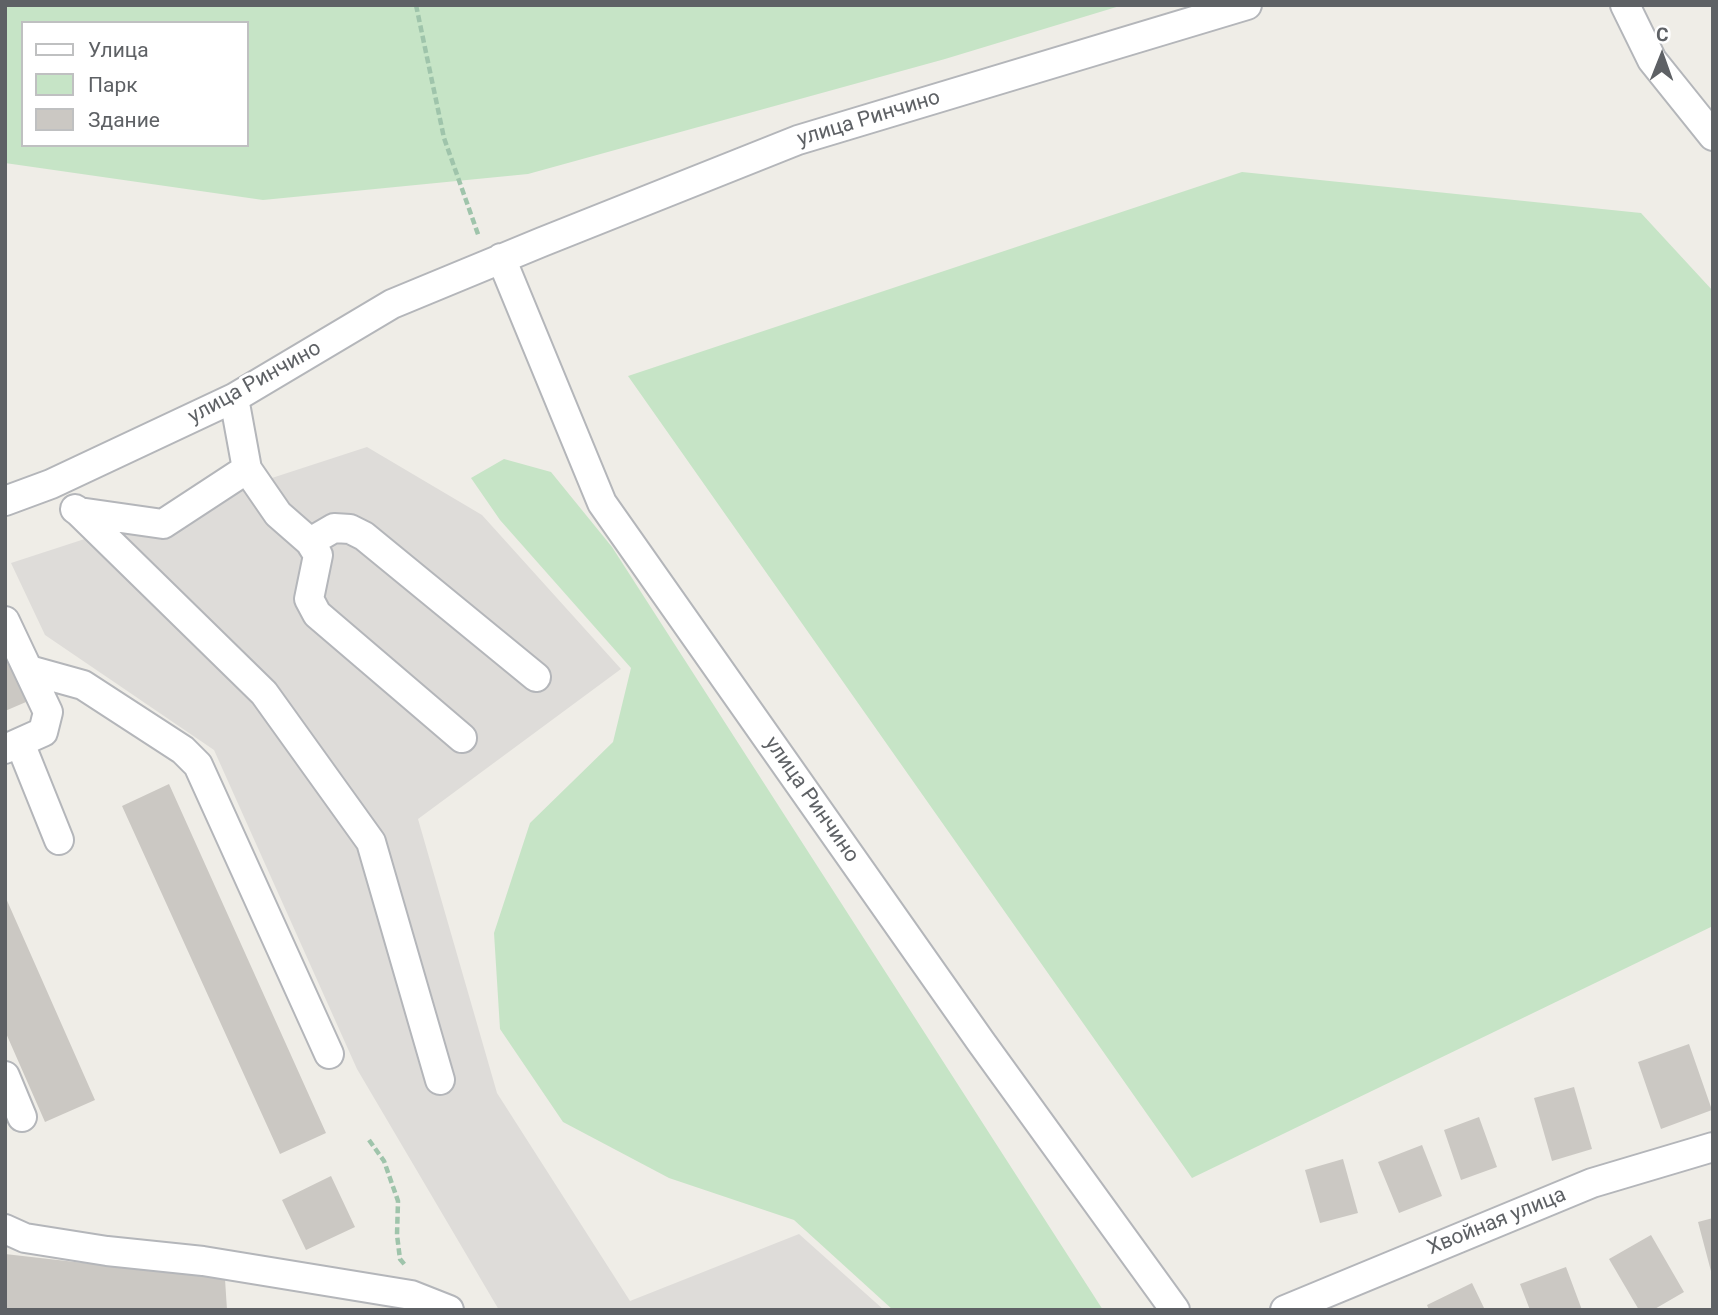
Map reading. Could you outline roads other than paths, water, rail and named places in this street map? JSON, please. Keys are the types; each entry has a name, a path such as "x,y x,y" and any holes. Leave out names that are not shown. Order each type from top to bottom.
{"street":[{"name":"улица Ринчино","path":"5,501 51,484 234,398 392,304 501,258 797,140 1247,5"},
{"path":"1625,5 1653,60 1713,136"},
{"name":"улица Ринчино","path":"501,258 602,503 981,1042 1175,1310"},
{"path":"234,398 247,469 278,514 310,541 318,555 309,599 317,614 462,738"},
{"path":"79,512 163,524 247,469"},
{"path":"51,484 264,692 371,842 440,1080"},
{"path":"310,541 334,528 350,529 364,536 536,677"},
{"path":"6,621 48,712 43,732 13,746 59,840"},
{"path":"29,670 83,685 183,750 198,765 329,1054"},
{"path":"5,1076 22,1117"},
{"name":"Хвойная улица","path":"1285,1310 1592,1183 1713,1147"},
{"path":"5,1229 25,1238 107,1251 203,1261 411,1294 449,1310"}]}
